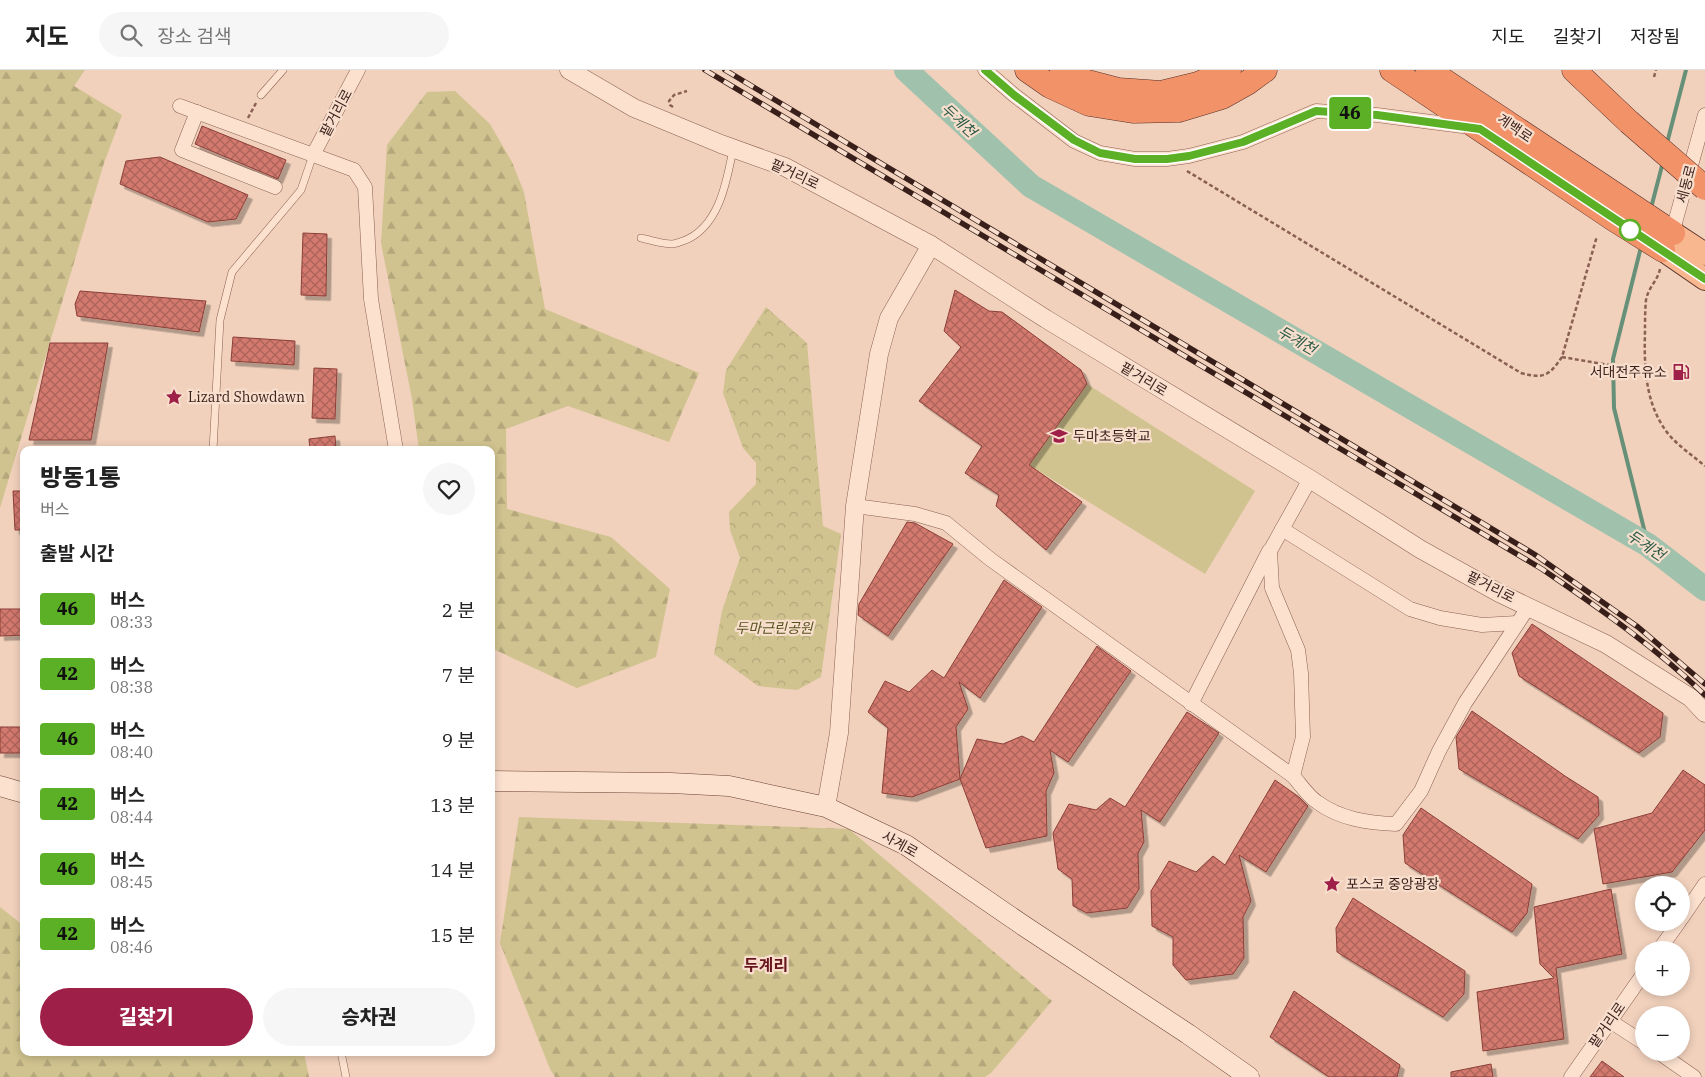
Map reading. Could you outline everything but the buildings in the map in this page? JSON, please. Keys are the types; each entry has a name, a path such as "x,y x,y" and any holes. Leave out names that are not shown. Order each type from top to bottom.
{"highway":[{"path":"1027,70 1050,86 1089,104 1133,111 1179,110 1222,97 1265,70"},
{"path":"1062,70 1080,80 1119,90 1161,93 1198,84 1229,70"},
{"name":"계백로","path":"1428,70 1602,186 1668,242"},
{"path":"1574,70 1629,122 1705,188"},
{"name":"계백로","path":"1396,73 1612,218 1668,242"}],"main road":[{"path":"1668,242 1705,254"},
{"path":"1668,242 1705,279"},
{"name":"사계로","path":"495,780 671,783 729,786 826,807 906,845 1249,1077"},
{"path":"0,786 20,792"}],"street":[{"name":"팥거리로","path":"313,156 358,70"},
{"name":"팥거리로","path":"569,70 634,108 785,168 931,245 1046,319 1310,479 1420,549 1499,593 1606,644 1691,698 1705,712"},
{"path":"985,70 1014,95 1074,140 1100,153 1135,159 1167,159 1189,156 1243,142 1316,111 1377,115 1480,129"},
{"path":"180,106 354,170 365,187 370,299 395,446"},
{"path":"197,112 182,150 275,187"},
{"name":"세동로","path":"1668,242 1705,116"},
{"path":"826,807 839,732 855,506 879,354 889,318 931,245"},
{"path":"1191,704 1270,551 1310,479"},
{"path":"855,506 915,514 946,523 990,559 1293,776 1316,802 1339,815 1370,823 1396,824 1421,791 1439,751 1465,704 1528,606"},
{"path":"1282,529 1410,609 1440,618 1482,625 1517,623"},
{"path":"1270,551 1272,588 1298,650 1301,673 1303,737 1293,776"},
{"path":"1690,906 1705,884"},
{"name":"팥거리로","path":"1571,1077 1635,985"},
{"path":"1610,1021 1635,1037"},
{"path":"1671,1061 1694,1077"}],"lane":[{"path":"261,95 283,70"},
{"path":"642,238 673,244 691,238 708,222 719,203 727,180 733,148"},
{"path":"213,446 220,320 232,272 301,190 313,156"},
{"path":"342,1056 346,1077"}],"path":[{"path":"1654,78 1656,70"},
{"path":"242,129 261,95"},
{"path":"1167,159 1521,373 1536,377 1546,375 1564,357 1597,236"},
{"path":"1668,242 1659,275 1651,286 1646,299 1644,371 1649,395 1658,418 1681,447 1705,466"},
{"path":"1564,357 1644,371"}],"green space":[{"path":"0,70 85,70 74,86 122,115 104,163 0,508"},
{"path":"455,91 490,124 512,162 524,192 545,309 699,373 669,442 568,406 506,429 507,509 611,537 670,589 656,657 577,688 495,650 495,446 418,446 412,399 381,243 387,145 427,92"},
{"name":"두마근린공원","path":"766,307 807,343 823,526 841,534 821,677 797,690 758,686 714,654 722,611 740,558 730,530 729,512 756,484 756,463 743,448 723,393 726,370"},
{"path":"1087,384 1255,491 1205,574 1029,465"},
{"path":"519,817 849,829 1052,1001 991,1073 985,1077 555,1077 550,1069 500,943"},
{"path":"0,907 20,923 20,1056 305,1056 309,1077 0,1077"}],"waterway":[{"name":"두계천","path":"906,70 1031,186 1648,545 1705,589"},
{"path":"1667,143 1686,70"},
{"path":"1651,208 1663,162"},
{"path":"1641,247 1613,359 1614,408 1648,545"}],"railway":[{"path":"705,70 1542,569 1646,644 1705,695"},
{"path":"725,70 1534,554 1638,627 1705,684"}],"bus line":[{"name":"46","path":"985,70 1014,95 1074,140 1100,153 1135,159 1167,159 1189,156 1243,142 1316,111 1377,115 1480,129 1705,279"}],"place":[{"name":"서대전주유소","path":"1681,372"},
{"name":"Lizard Showdawn","path":"174,397"},
{"name":"두마초등학교","path":"1059,436"},
{"name":"포스코 중앙광장","path":"1332,884"}],"district":[{"name":"두계리","path":"766,965"}]}
